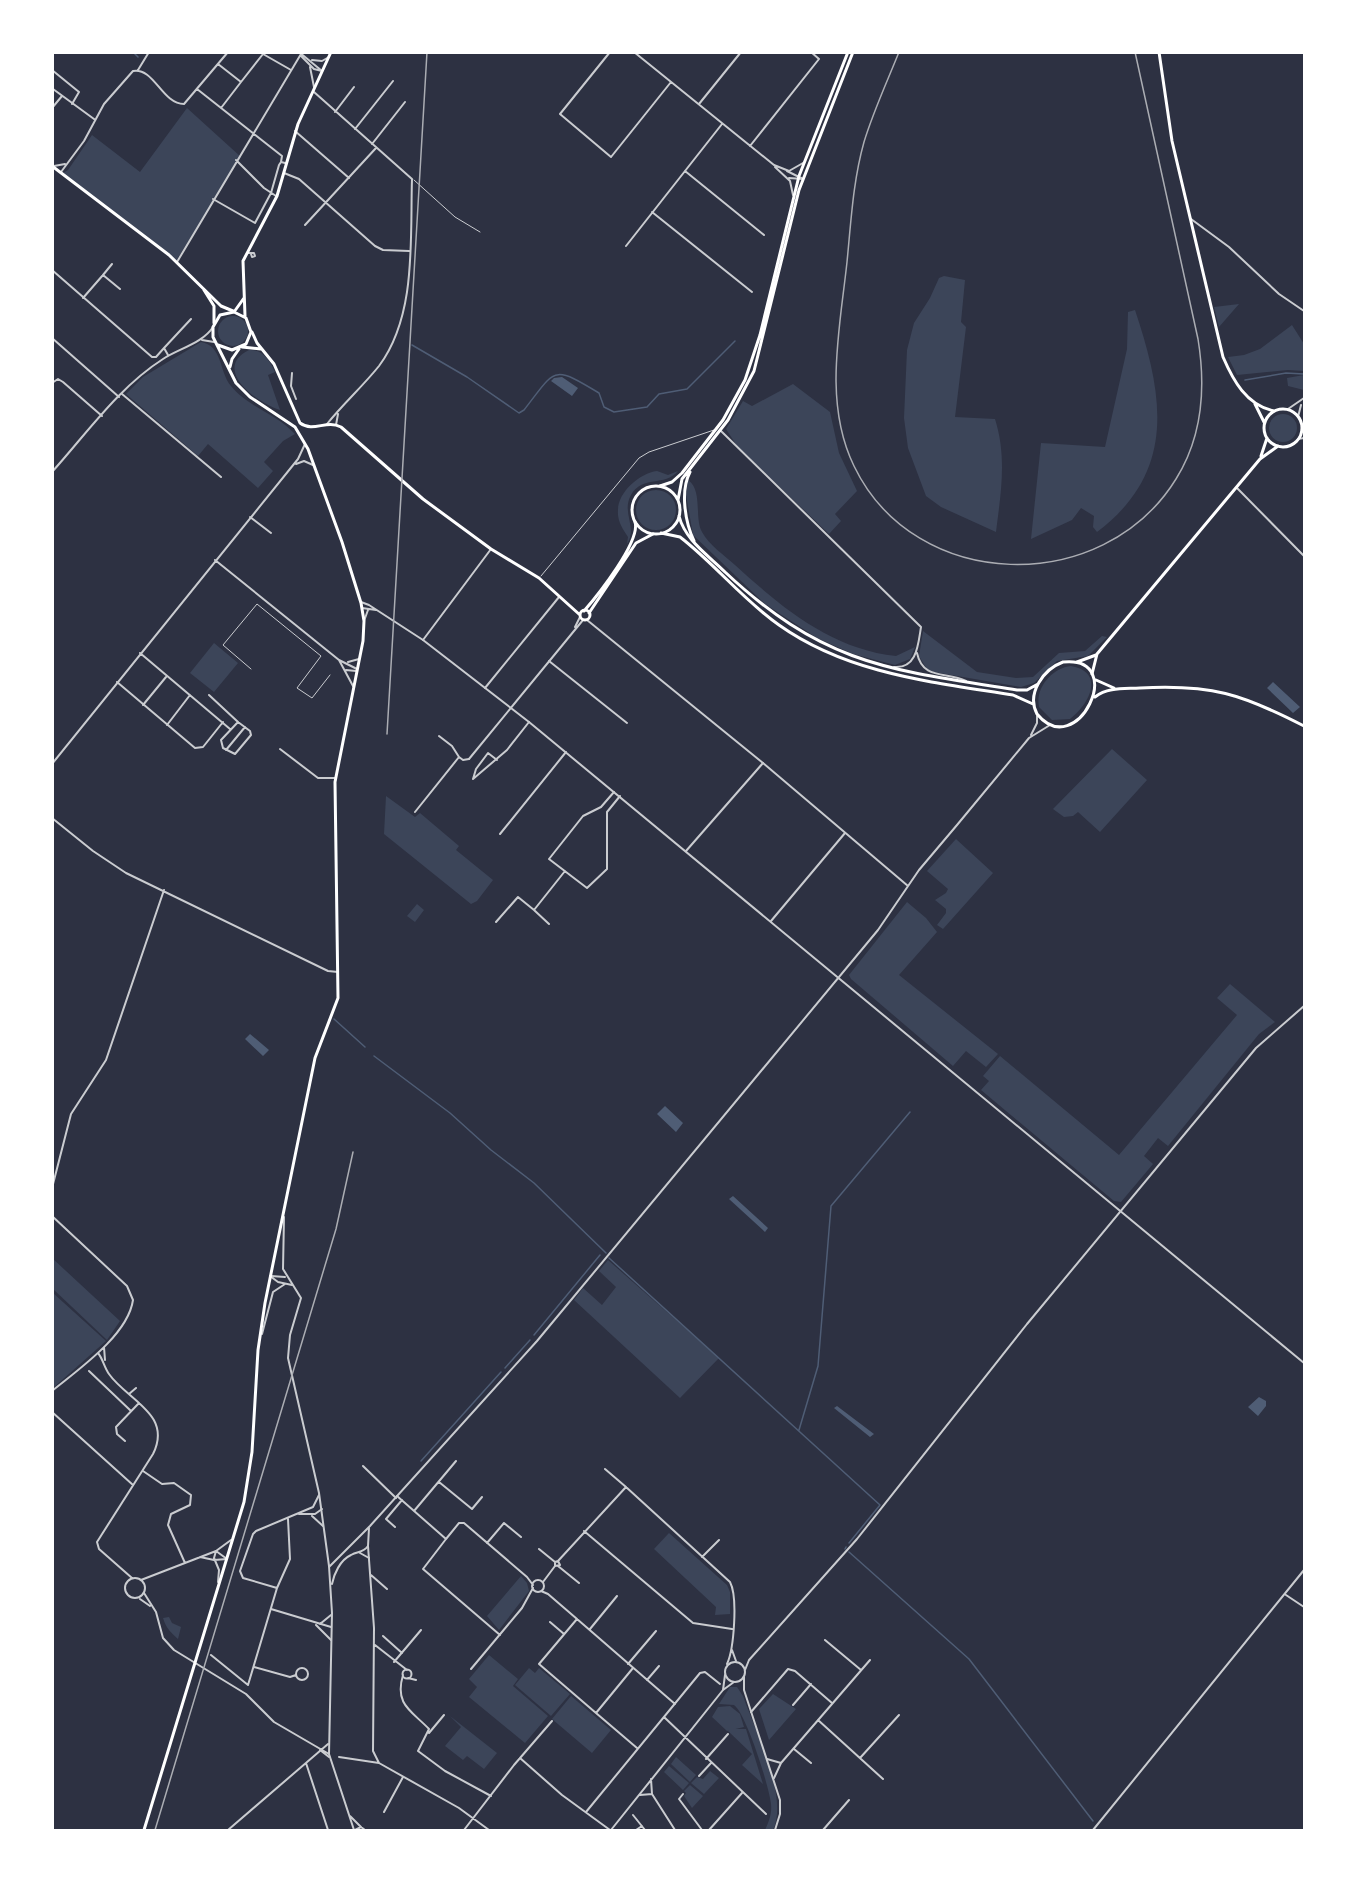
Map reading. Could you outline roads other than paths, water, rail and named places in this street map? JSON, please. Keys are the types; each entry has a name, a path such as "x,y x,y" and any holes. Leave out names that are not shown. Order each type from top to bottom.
{"main road":[{"path":"331,52 295,131 285,173 276,196 246,252 242,269 246,318 261,349 274,363 297,420 307,428 336,424 423,499 491,549 539,578 585,615"},
{"path":"585,615 630,546 636,532 632,510 634,498 642,489 660,486 678,478 716,430 738,393 754,357 798,178 848,52"},
{"path":"853,52 803,179 758,360 742,396 721,431 680,483 679,516 684,531 778,618 812,639 854,658 903,672 1027,690 1038,684 1055,666 1064,662 1077,662 1097,654"},
{"path":"1092,674 1097,654 1260,459 1278,446 1289,446 1298,439 1303,429 1298,417 1288,409 1274,411 1254,402 1241,390 1223,357 1167,119 1160,52"},
{"path":"53,166 177,262 221,306 246,318"},
{"path":"144,1830 234,1538 250,1469 259,1343 270,1276 315,1058 337,1004 333,813 335,778 357,670 364,621 361,602 316,466 305,443 289,422 242,390 217,344 213,325 214,306 201,286"},
{"path":"213,325 224,313 233,311 245,297"},
{"path":"230,369 232,359 250,336 251,327"},
{"path":"217,344 228,350 261,349"},
{"path":"1254,402 1264,424 1267,438 1260,459"},
{"path":"1264,424 1274,411"},
{"path":"1267,438 1278,446"},
{"path":"693,468 685,491 688,524 696,544"},
{"path":"660,486 670,491 678,500"},
{"path":"585,615 636,543 653,534 670,529 679,516"},
{"path":"634,522 642,530 653,534"},
{"path":"661,533 680,537 763,613 824,651 874,670 1013,695 1034,704"},
{"path":"1038,684 1034,704 1037,714 1050,724 1060,727 1072,723 1084,713 1095,697 1095,680 1092,674 1077,662"},
{"path":"1095,680 1116,689"},
{"path":"1095,697 1116,689 1180,686 1214,689 1260,703 1305,726"}],"street":[{"path":"138,70 149,52"},
{"path":"138,70 172,101 179,104 188,101 228,52"},
{"path":"610,52 560,114 611,157 671,82"},
{"path":"634,52 774,165 792,185 793,195"},
{"path":"698,104 741,52"},
{"path":"750,146 819,59 811,52"},
{"path":"300,53 322,71"},
{"path":"300,53 314,76 313,89 354,129 412,179 406,297 397,331 379,366 327,424"},
{"path":"177,262 300,53"},
{"path":"221,108 262,54 291,70"},
{"path":"311,60 321,61 329,57"},
{"path":"218,64 241,82"},
{"path":"308,64 322,71"},
{"path":"52,70 79,92 72,104"},
{"path":"61,172 84,141 94,119 133,70 138,70"},
{"path":"354,129 393,81"},
{"path":"335,111 354,87"},
{"path":"53,89 94,119"},
{"path":"197,89 282,156 271,193 255,223 213,199"},
{"path":"52,96 56,92"},
{"path":"52,108 62,96"},
{"path":"372,144 405,102"},
{"path":"626,246 723,124"},
{"path":"295,131 349,178"},
{"path":"305,225 376,147"},
{"path":"236,160 276,196"},
{"path":"281,162 287,163"},
{"path":"53,166 67,163"},
{"path":"784,170 796,169 803,163"},
{"path":"774,165 798,178"},
{"path":"685,170 764,235"},
{"path":"285,173 299,179 375,246 387,250 409,251"},
{"path":"786,177 803,179"},
{"path":"652,212 752,292"},
{"path":"1189,217 1229,247 1279,294 1305,311"},
{"path":"246,252 251,254"},
{"path":"83,298 112,264"},
{"path":"52,270 154,358 191,319"},
{"path":"103,274 120,289"},
{"path":"52,472 141,374 168,355 199,340 213,325"},
{"path":"52,338 221,477"},
{"path":"199,340 217,344"},
{"path":"164,348 168,355"},
{"path":"292,373 290,379 296,399"},
{"path":"52,383 58,380 63,382 102,416"},
{"path":"286,394 293,391"},
{"path":"1298,417 1305,398"},
{"path":"1288,409 1302,402"},
{"path":"336,424 338,414"},
{"path":"721,431 921,627 917,653 919,662 927,671 969,682"},
{"path":"1298,439 1305,438"},
{"path":"52,764 302,454 305,443"},
{"path":"293,465 304,461 316,466"},
{"path":"1237,488 1305,556"},
{"path":"250,517 271,533"},
{"path":"423,640 491,549"},
{"path":"215,560 339,660 353,687"},
{"path":"486,688 560,596"},
{"path":"361,602 365,602 423,640 529,722 1305,1363"},
{"path":"362,608 376,610"},
{"path":"364,621 368,610"},
{"path":"439,736 452,746 459,757 469,759 585,615 908,886"},
{"path":"140,653 230,729"},
{"path":"854,658 899,667 909,663 917,653"},
{"path":"347,662 359,659"},
{"path":"339,660 347,662 357,670"},
{"path":"549,661 627,723"},
{"path":"346,670 357,670"},
{"path":"143,705 167,676"},
{"path":"117,682 198,749 223,722"},
{"path":"167,725 190,695"},
{"path":"209,695 245,726 250,735 235,754 226,750 221,740 238,722"},
{"path":"329,1567 397,1497 538,1340 878,930 908,886 1029,738 1037,723 1037,714"},
{"path":"497,760 488,753 476,769 473,779 497,760 529,722"},
{"path":"1029,738 1050,724"},
{"path":"226,750 245,726"},
{"path":"280,749 318,778 335,778"},
{"path":"500,834 566,752"},
{"path":"415,812 459,757"},
{"path":"686,851 763,763"},
{"path":"615,792 601,807 583,816 549,859 587,888 607,869 607,812 620,796"},
{"path":"601,807 607,812"},
{"path":"52,818 114,866 328,970 338,972"},
{"path":"771,921 845,833"},
{"path":"534,910 565,871"},
{"path":"52,1188 71,1114 106,1060 165,890"},
{"path":"496,922 518,897 549,924"},
{"path":"775,1830 780,1809 774,1778 744,1690 745,1670 750,1660 857,1539 1027,1324 1263,1040 1305,1006"},
{"path":"284,1214 282,1261 288,1279 298,1290 301,1298 290,1335 288,1358 319,1493 331,1587 329,1756 355,1830 361,1827"},
{"path":"52,1216 127,1286 132,1296 132,1306 127,1316 104,1347 52,1391"},
{"path":"270,1276 280,1275 288,1279"},
{"path":"270,1276 292,1285"},
{"path":"259,1343 273,1292 285,1284"},
{"path":"104,1347 104,1362"},
{"path":"98,1353 109,1375 153,1418 158,1431 157,1446 97,1542 99,1548 125,1573 141,1580 216,1551 234,1538"},
{"path":"89,1371 131,1411"},
{"path":"129,1394 136,1388"},
{"path":"125,1441 117,1434 116,1427 139,1403"},
{"path":"52,1412 133,1485"},
{"path":"414,1511 456,1461"},
{"path":"363,1466 368,1468 397,1497 446,1539"},
{"path":"605,1469 733,1588 732,1646 723,1690"},
{"path":"143,1471 162,1484 174,1483 191,1495 190,1504 171,1514 168,1525 185,1563"},
{"path":"439,1482 472,1509 482,1497"},
{"path":"556,1561 626,1487"},
{"path":"313,1508 319,1493"},
{"path":"395,1527 386,1520 402,1500"},
{"path":"277,1588 243,1578 240,1571 253,1534 313,1508 322,1509"},
{"path":"306,1515 315,1514 322,1509"},
{"path":"298,1514 317,1519 325,1529"},
{"path":"211,1655 248,1685 277,1588 290,1558 288,1518"},
{"path":"500,1635 423,1569 446,1539 463,1522 528,1577 541,1582 548,1594 675,1704"},
{"path":"487,1543 504,1523 521,1537"},
{"path":"370,1526 368,1546 375,1645 373,1751 380,1763"},
{"path":"584,1531 693,1623 732,1629"},
{"path":"702,1557 718,1540"},
{"path":"331,1587 338,1568 348,1556 368,1546"},
{"path":"539,1549 556,1561 557,1566 579,1583"},
{"path":"216,1551 227,1559"},
{"path":"216,1551 214,1560 219,1570 217,1590"},
{"path":"360,1552 369,1558"},
{"path":"198,1557 214,1560 227,1559"},
{"path":"471,1669 529,1597 533,1586 541,1582 557,1566"},
{"path":"329,1567 338,1568"},
{"path":"1093,1830 1305,1570"},
{"path":"125,1573 127,1581 125,1593 132,1599 144,1593"},
{"path":"371,1575 387,1589"},
{"path":"528,1577 533,1586 548,1594"},
{"path":"127,1581 132,1578"},
{"path":"149,1578 144,1593 152,1607 163,1638 180,1654 246,1694 270,1719 329,1756"},
{"path":"141,1580 145,1585"},
{"path":"529,1597 539,1591 541,1582"},
{"path":"1286,1595 1305,1607"},
{"path":"590,1630 617,1596"},
{"path":"138,1598 152,1607"},
{"path":"271,1609 332,1627"},
{"path":"320,1625 329,1619 332,1613"},
{"path":"577,1619 539,1664 638,1748"},
{"path":"550,1622 564,1634"},
{"path":"320,1625 331,1642"},
{"path":"394,1662 421,1630"},
{"path":"628,1664 656,1631"},
{"path":"383,1636 402,1653"},
{"path":"825,1640 861,1670"},
{"path":"375,1645 416,1680 405,1677 398,1665"},
{"path":"732,1646 738,1662 745,1670"},
{"path":"727,1664 750,1660"},
{"path":"774,1778 779,1765 870,1660"},
{"path":"254,1666 290,1677 296,1675"},
{"path":"647,1680 658,1666"},
{"path":"596,1713 633,1668"},
{"path":"407,1670 402,1686 405,1708 424,1724 429,1733"},
{"path":"751,1712 787,1670 795,1671 832,1704"},
{"path":"586,1812 702,1672 720,1684"},
{"path":"405,1677 411,1674"},
{"path":"725,1675 744,1690"},
{"path":"520,1758 610,1830 723,1690 744,1677"},
{"path":"793,1705 811,1684"},
{"path":"444,1714 418,1751 444,1771 491,1796"},
{"path":"860,1758 898,1715"},
{"path":"664,1717 766,1814"},
{"path":"819,1720 883,1779"},
{"path":"464,1830 552,1721"},
{"path":"706,1758 728,1734"},
{"path":"228,1830 328,1744"},
{"path":"794,1749 811,1763"},
{"path":"339,1757 380,1763 474,1817 489,1830"},
{"path":"767,1759 779,1765"},
{"path":"306,1763 328,1830"},
{"path":"699,1776 711,1763"},
{"path":"770,1768 779,1765"},
{"path":"384,1812 403,1777"},
{"path":"651,1793 652,1778"},
{"path":"644,1787 651,1793 675,1830"},
{"path":"637,1796 651,1793"},
{"path":"709,1830 742,1793"},
{"path":"683,1794 679,1799 702,1830"},
{"path":"823,1830 849,1800"},
{"path":"349,1814 365,1830"},
{"path":"633,1815 645,1830"},
{"path":"636,1830 642,1826"}],"lane":[{"path":"412,179 455,217 480,232"},
{"path":"539,578 639,458 649,452 716,430"},
{"path":"251,669 223,645 263,598"},
{"path":"257,604 319,655"},
{"path":"324,648 319,655 321,656 297,688 312,698 330,675"}],"waterway":[{"path":"133,52 138,57"},
{"path":"412,345 467,377 519,413 524,410 542,386 556,375 572,378 599,393 604,407 614,412 647,407 659,394 687,389 735,341"},
{"path":"1245,380 1286,373 1304,374"},
{"path":"334,1019 365,1047"},
{"path":"374,1056 450,1113 491,1150 534,1183 606,1253"},
{"path":"799,1430 818,1366 831,1206 910,1112"},
{"path":"534,1335 600,1255"},
{"path":"609,1258 880,1505 849,1543"},
{"path":"505,1368 530,1340"},
{"path":"421,1461 501,1372"},
{"path":"849,1552 969,1659 1093,1821"}],"railway":[{"path":"387,734 427,52"},
{"path":"899,52 876,108 857,172 836,365 839,417 854,466 882,508 920,538 963,557 1011,564 1058,560 1103,545 1144,518 1176,479 1185,463 1197,429 1202,393 1198,339 1135,52"},
{"path":"155,1830 336,1229 353,1152"}]}
